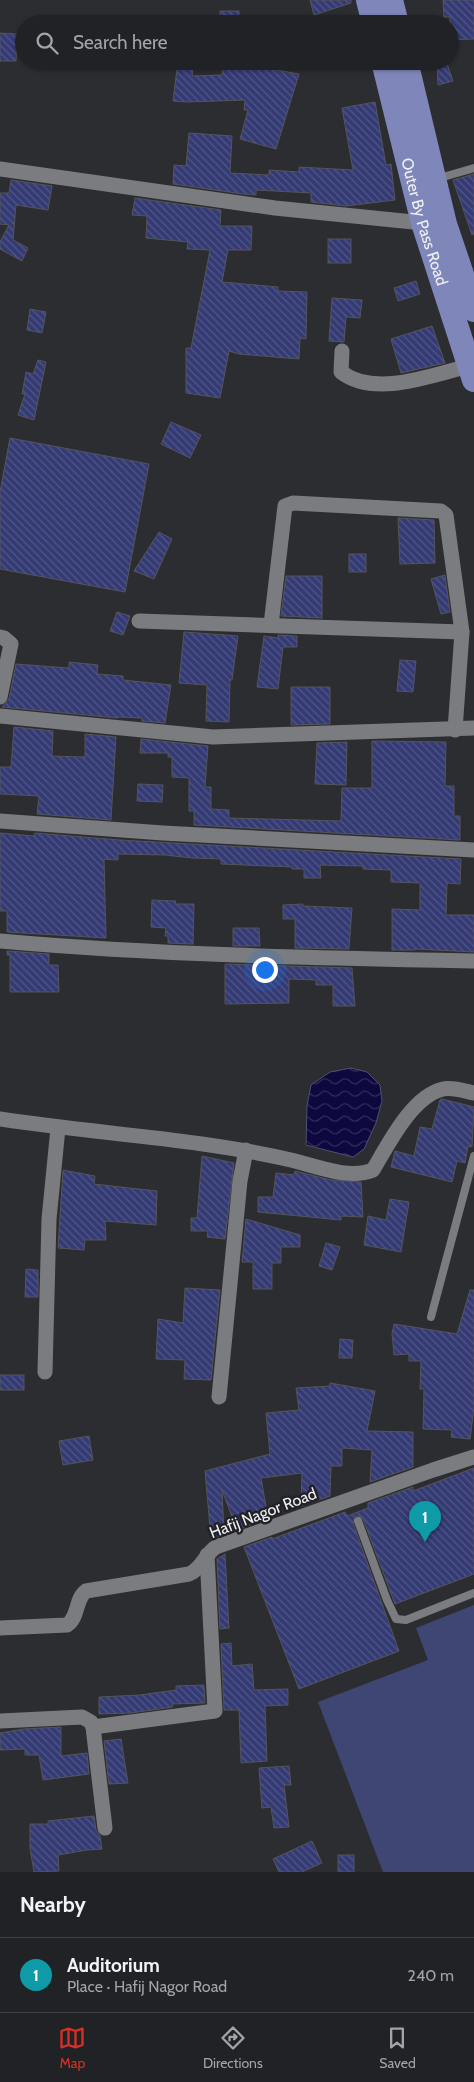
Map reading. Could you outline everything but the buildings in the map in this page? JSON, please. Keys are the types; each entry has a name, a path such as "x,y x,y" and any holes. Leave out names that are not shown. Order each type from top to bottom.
{"main road":[{"path":"368,0 372,15"},
{"path":"392,0 395,15"},
{"name":"Outer By Pass Road","path":"385,70 423,223 472,372"},
{"name":"Outer By Pass Road","path":"408,70 445,224 474,310"}],"street":[{"path":"0,169 275,208 423,223"},
{"path":"342,352 340,372 351,380 400,384 472,372"},
{"path":"271,625 286,506 293,503 441,511 446,516 462,632 455,730"},
{"path":"140,621 462,632"},
{"path":"0,637 11,644 0,697"},
{"path":"0,716 213,737 474,728"},
{"path":"0,821 163,833 474,850"},
{"path":"0,942 297,958 474,961"},
{"path":"0,1119 58,1128 246,1150 346,1173 364,1174 373,1170 406,1116 431,1094 444,1088 474,1093"},
{"path":"45,1372 49,1219 58,1128"},
{"path":"219,1397 240,1181 246,1150"},
{"name":"Hafij Nagor Road","path":"0,1628 67,1625 74,1619 83,1594 86,1591 189,1574 199,1568 207,1555 216,1547 474,1457"},
{"path":"93,1727 214,1711 207,1555"},
{"path":"0,1721 82,1717 91,1722 105,1828"}],"lane":[{"path":"434,179 474,168"},
{"path":"431,1317 474,1156"},
{"path":"358,1521 386,1600 396,1618 406,1620 474,1594"}],"shaded area":[{"path":"474,1605 474,1872 383,1872 318,1702 428,1660 416,1628"}],"water":[{"path":"351,1068 367,1072 380,1085 382,1101 376,1123 364,1149 353,1157 306,1145 307,1106 311,1085 330,1072"}],"place":[{"name":"Auditorium","path":"425,1542"}]}
